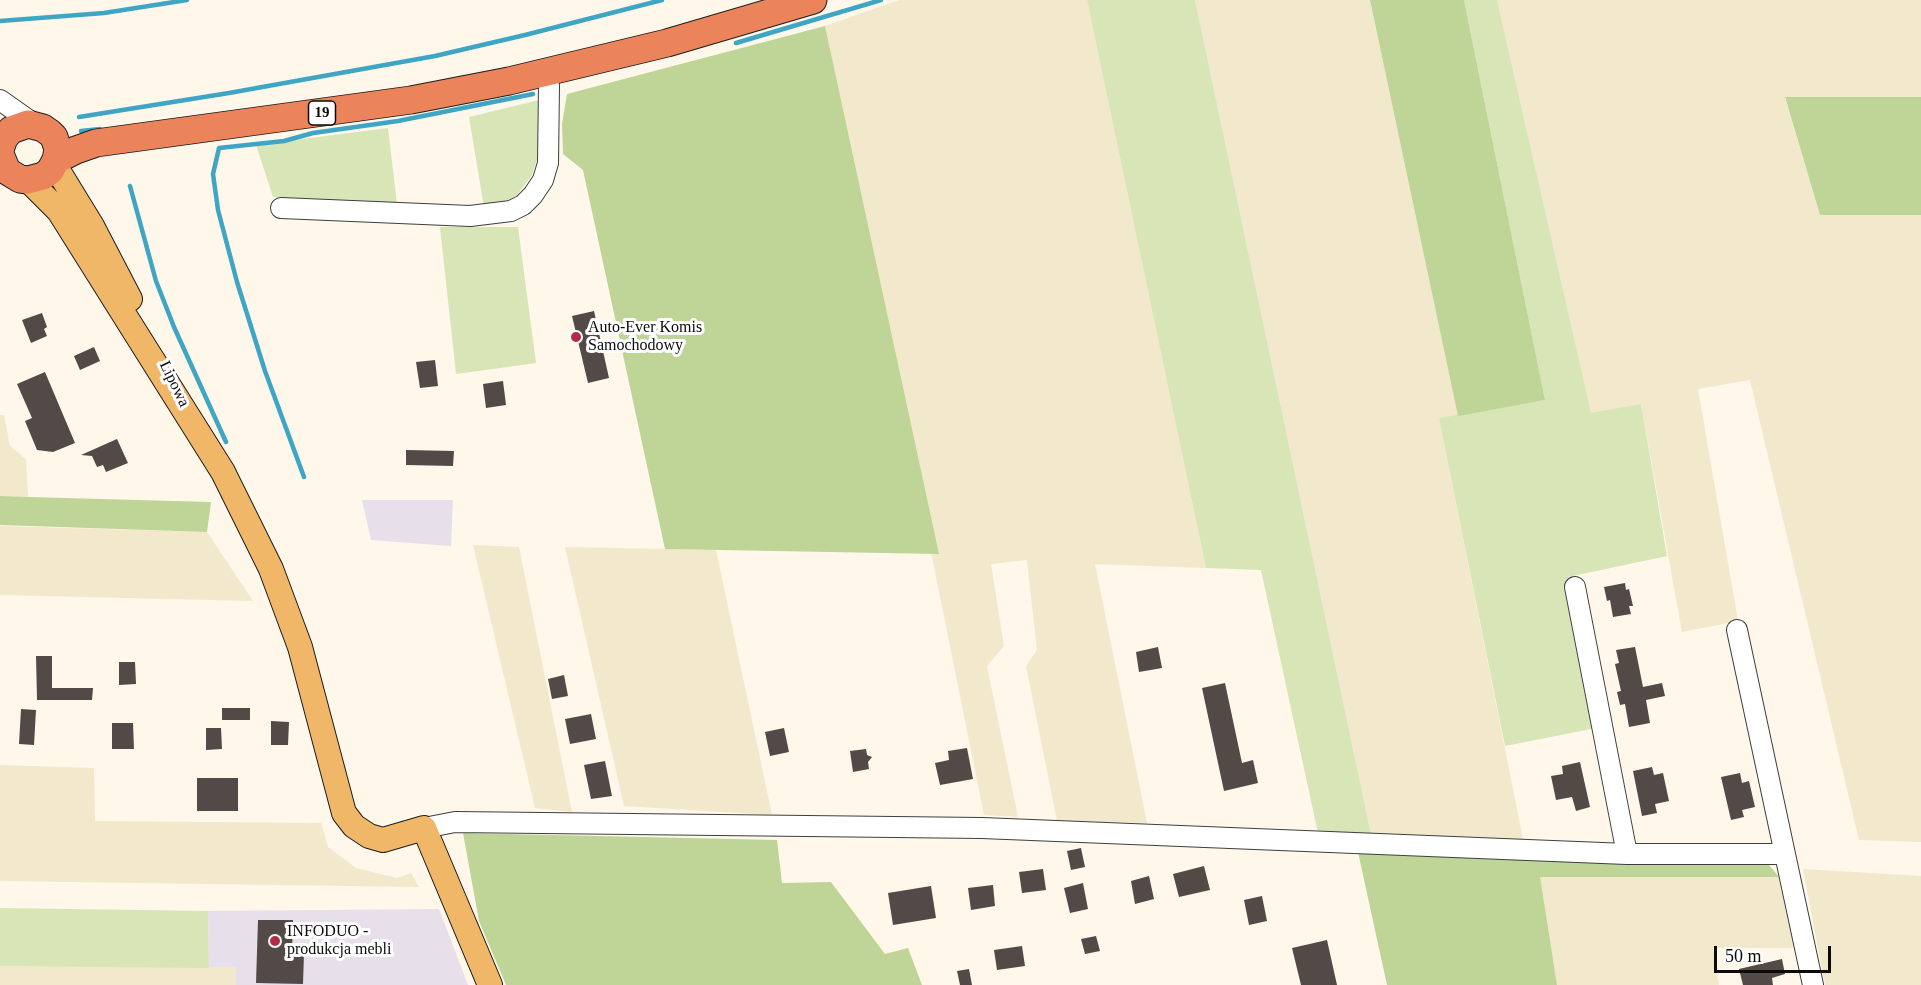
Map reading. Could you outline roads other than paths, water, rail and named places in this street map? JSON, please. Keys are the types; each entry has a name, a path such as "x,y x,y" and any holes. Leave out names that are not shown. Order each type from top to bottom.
{"highway":[{"name":"19","path":"5,151 16,127 28,124 50,147 411,100 546,72 666,43 813,0"},
{"path":"5,151 43,176 50,147"}],"main road":[{"name":"Lipowa","path":"50,147 159,354 189,416"},
{"name":"Lipowa","path":"5,151 59,212 189,416"},
{"path":"189,416 223,472 271,569 300,647 344,813 354,826 369,836 384,840 424,828 490,985"}],"street":[{"path":"281,208 470,216 511,211 523,205 534,195 543,180 548,163 549,86 546,72"},
{"name":"Lipowa","path":"0,100 50,147"},
{"path":"1575,587 1627,854"},
{"path":"1737,630 1813,985"},
{"path":"424,828 455,822 982,828 1627,854 1785,854"}],"waterway":[{"path":"0,21 104,13 187,0"},
{"path":"79,117 435,56 662,0"},
{"path":"736,43 881,0"},
{"path":"304,477 265,371 237,282 218,210 213,174 219,148 284,141 313,133 398,121 533,94"},
{"path":"81,131 100,129"},
{"path":"130,186 156,281 174,327 226,442"}],"place":[{"name":"Auto-Ever Komis Samochodowy","path":"576,337"},
{"name":"INFODUO - produkcja mebli","path":"275,941"}]}
